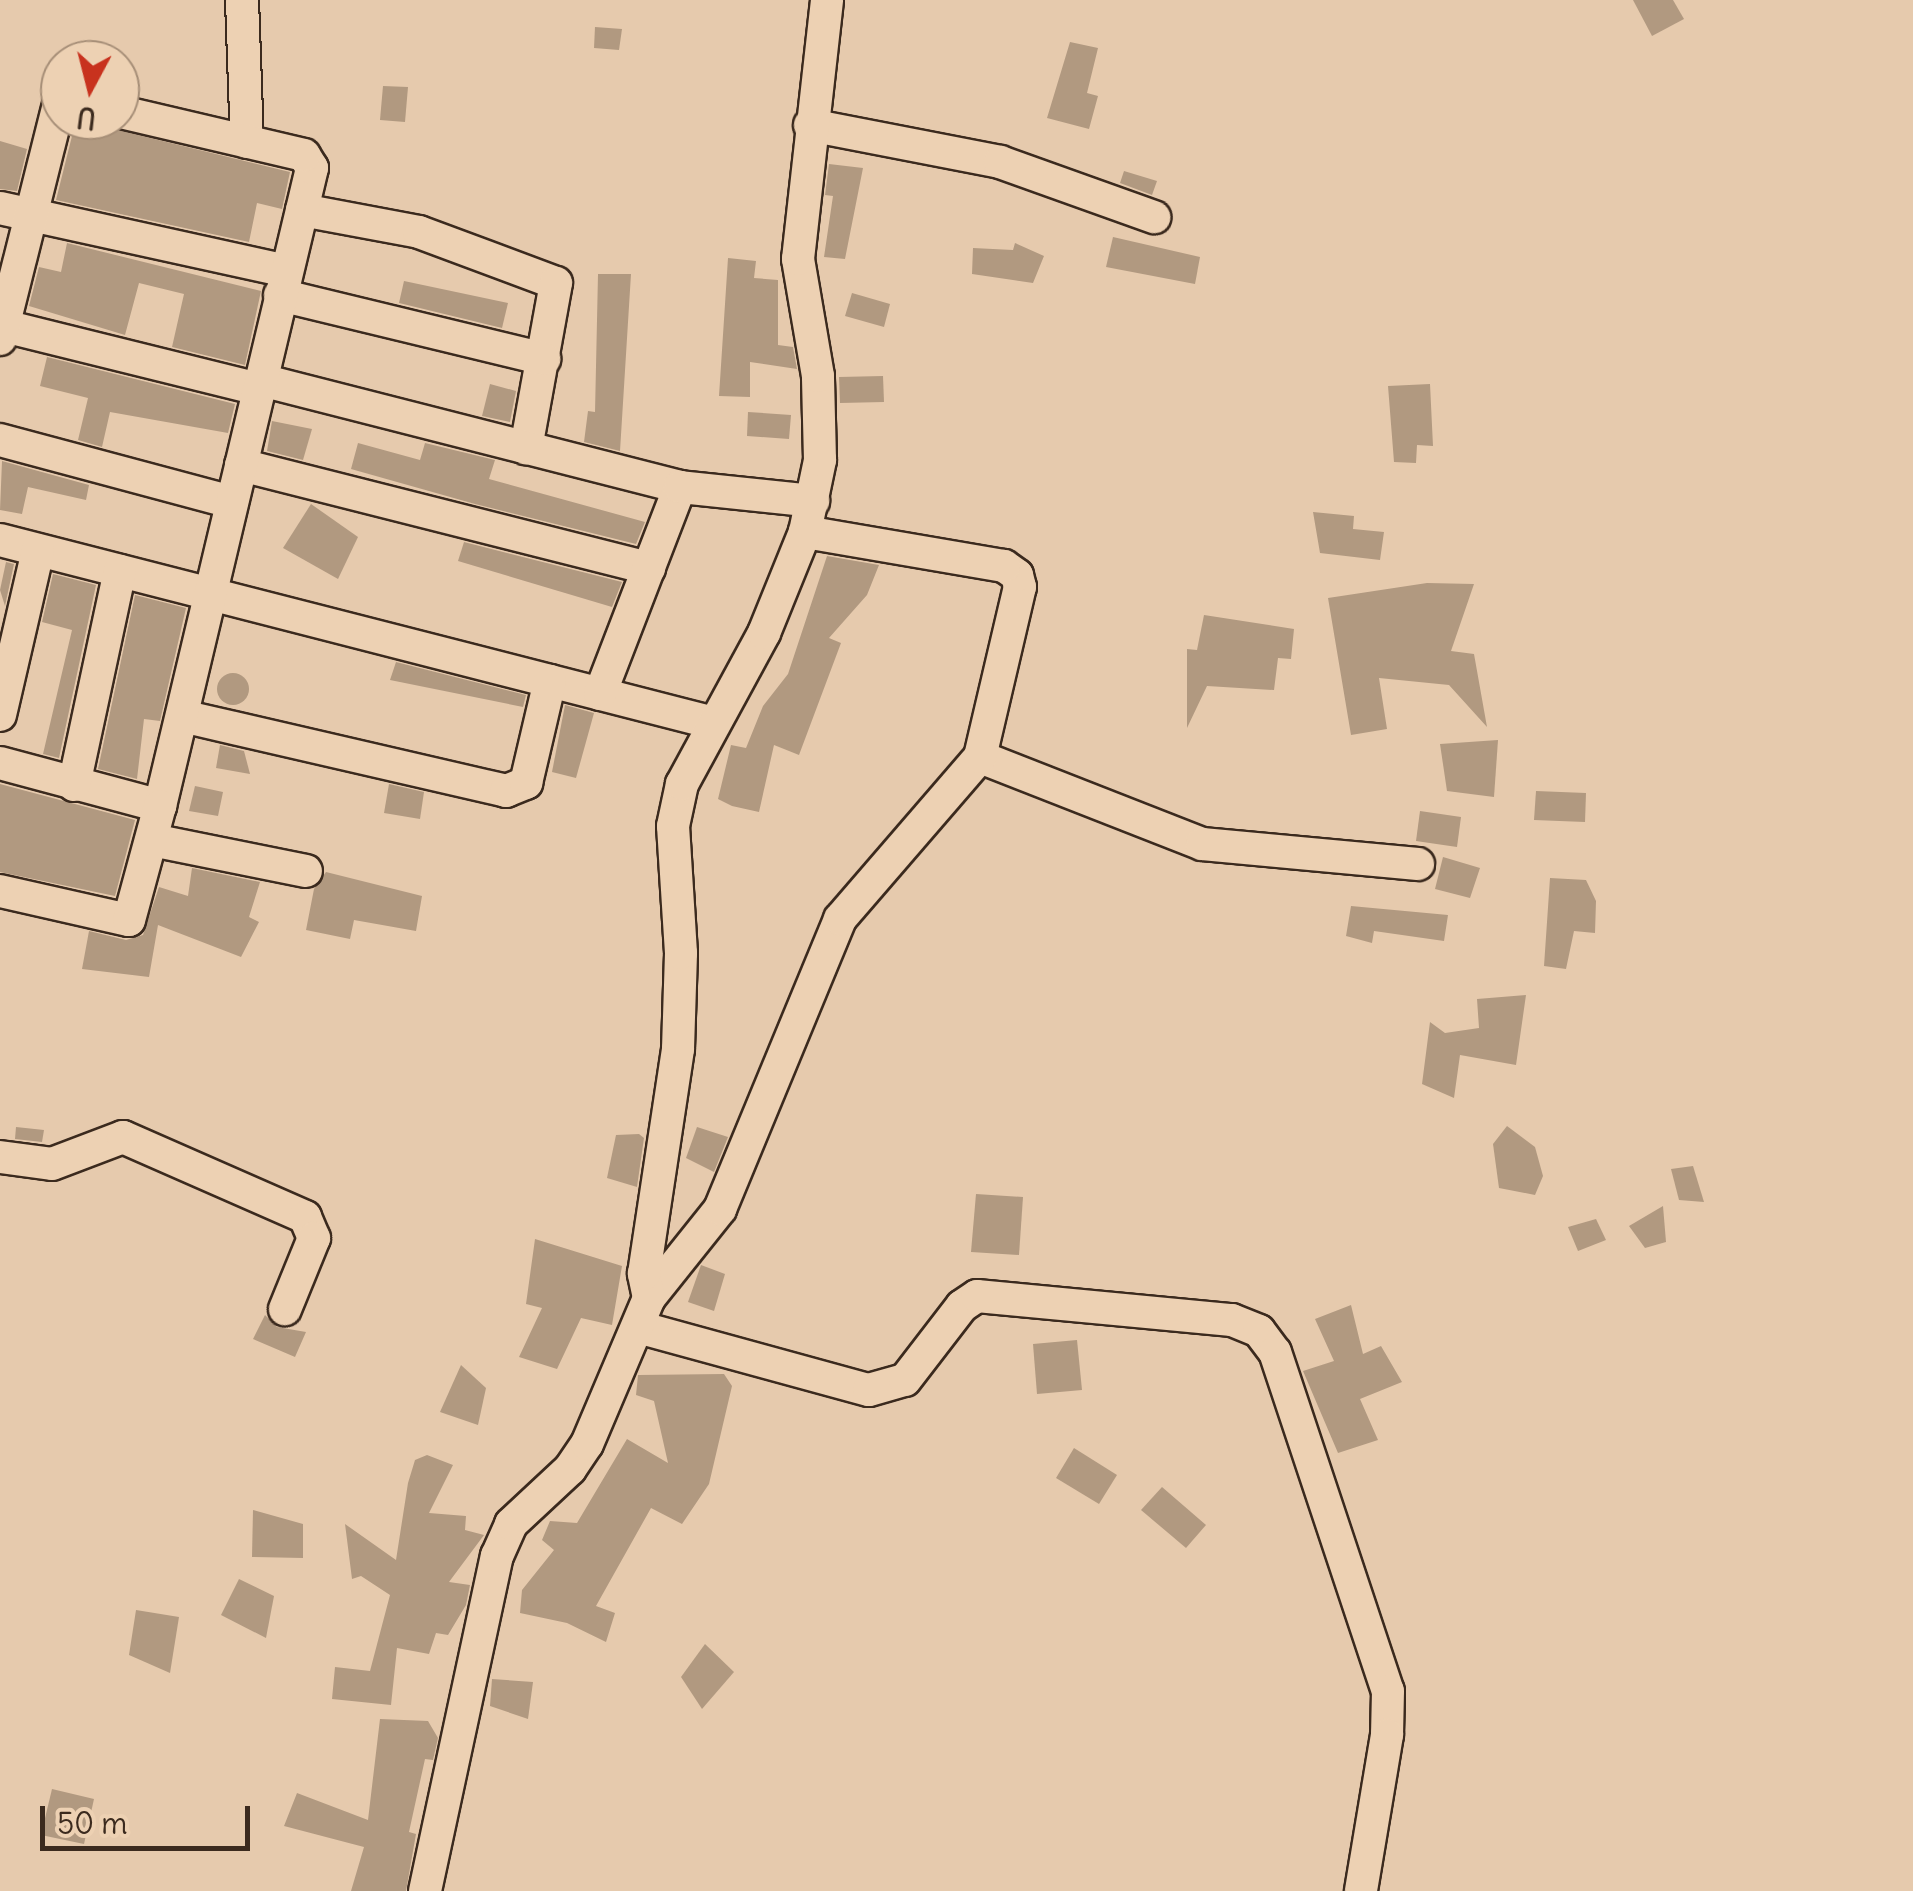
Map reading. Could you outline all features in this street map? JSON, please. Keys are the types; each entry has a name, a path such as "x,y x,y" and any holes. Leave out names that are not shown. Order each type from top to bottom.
{"street":[{"path":"242,0 247,142"},
{"path":"644,1313 644,1274 678,1049 681,953 673,826 682,784 764,632 809,516 820,460 818,376 798,259 827,0"},
{"path":"0,891 129,920 182,716 312,160 140,117"},
{"path":"810,125 1000,162 1154,217"},
{"path":"44,140 14,211 1,330 260,384 809,516 1004,566 1017,575 1020,587 980,757 840,919 720,1209 644,1313 587,1444 570,1469 511,1524 496,1556 425,1891"},
{"path":"302,210 419,232 552,279 559,290 526,448"},
{"path":"14,211 283,282 544,359"},
{"path":"0,440 232,502"},
{"path":"241,464 649,568"},
{"path":"600,694 680,487"},
{"path":"0,540 714,723"},
{"path":"0,716 38,550"},
{"path":"74,785 120,571"},
{"path":"182,716 506,791 526,783 550,681"},
{"path":"980,757 1202,844 1418,864"},
{"path":"0,762 160,806"},
{"path":"152,840 306,871"},
{"path":"0,1157 44,1165 123,1136 305,1217 314,1238 285,1309"},
{"path":"644,1313 869,1390 905,1380 962,1306 977,1296 1232,1320 1259,1331 1275,1352 1388,1691 1388,1735 1360,1891"}],"building":[{"path":"1633,0 1673,0 1684,19 1652,36"},
{"path":"595,27 622,29 619,50 594,48"},
{"path":"1070,42 1098,48 1087,93 1098,96 1089,129 1047,118"},
{"path":"383,86 408,87 405,122 380,120"},
{"path":"140,136 290,172 282,209 257,203 249,242 56,200 71,140 140,140"},
{"path":"0,141 27,149 17,191 0,189"},
{"path":"829,164 863,168 845,259 824,257 833,196 825,195"},
{"path":"1124,171 1157,181 1152,195 1120,183"},
{"path":"1113,237 1200,257 1195,284 1106,267"},
{"path":"67,243 261,291 245,365 172,347 184,294 139,283 125,335 29,306 39,267 61,272"},
{"path":"1015,243 1044,256 1033,283 972,274 973,248 1013,250"},
{"path":"728,258 756,261 754,278 778,280 778,345 793,347 797,369 750,362 750,397 719,396"},
{"path":"598,274 631,274 620,451 584,442 588,411 595,412"},
{"path":"404,281 508,303 502,328 399,303"},
{"path":"852,293 890,304 884,327 845,316"},
{"path":"47,357 235,404 228,433 110,412 102,447 78,440 88,398 40,386"},
{"path":"883,376 884,402 840,403 839,377"},
{"path":"490,384 516,391 510,422 482,416"},
{"path":"1430,384 1433,446 1417,445 1416,463 1394,462 1388,386"},
{"path":"748,412 791,415 789,439 747,436"},
{"path":"272,421 312,429 303,460 267,451"},
{"path":"358,443 420,460 425,443 495,460 489,479 645,522 636,544 475,504 351,469"},
{"path":"2,461 89,485 86,500 28,487 22,514 0,510"},
{"path":"311,504 358,537 338,579 283,548"},
{"path":"1313,512 1354,516 1353,529 1384,532 1380,560 1320,553"},
{"path":"464,542 622,582 612,607 458,561"},
{"path":"827,556 879,565 867,595 829,638 841,643 799,755 774,745 759,812 732,806 718,799 731,745 746,748 763,706 788,674"},
{"path":"6,562 14,564 5,606 0,590"},
{"path":"53,574 96,585 59,758 43,754 72,630 42,622"},
{"path":"1427,583 1474,584 1451,651 1474,654 1487,727 1449,685 1379,678 1387,729 1351,735 1328,598"},
{"path":"135,595 186,608 160,721 144,719 137,779 98,769"},
{"path":"1204,615 1294,629 1291,659 1278,658 1274,690 1207,686 1187,728 1187,649 1197,650"},
{"path":"396,662 526,695 523,707 390,680"},
{"path":"233,673 244,678 249,689 244,700 233,705 222,700 217,689 222,678"},
{"path":"565,705 594,713 576,778 552,772"},
{"path":"1498,740 1494,797 1447,791 1440,744"},
{"path":"220,745 244,751 250,774 216,768"},
{"path":"0,784 135,820 115,896 0,872"},
{"path":"389,784 424,792 420,819 384,813"},
{"path":"195,786 223,792 218,816 189,811"},
{"path":"1536,791 1586,793 1585,822 1534,820"},
{"path":"1420,811 1461,817 1457,847 1416,841"},
{"path":"1443,857 1480,868 1470,898 1435,889"},
{"path":"192,868 260,882 249,917 259,922 241,957 158,925 149,977 82,969 89,931 126,940 143,935 159,887 188,896"},
{"path":"326,872 422,896 416,931 354,920 350,939 306,930 314,889"},
{"path":"1550,878 1586,880 1596,901 1595,933 1574,931 1566,969 1544,966"},
{"path":"1351,906 1448,915 1444,941 1374,931 1372,943 1346,936"},
{"path":"1526,995 1516,1065 1460,1055 1454,1098 1422,1084 1430,1022 1445,1033 1479,1028 1477,999"},
{"path":"1507,1126 1535,1147 1543,1176 1535,1195 1499,1188 1493,1144"},
{"path":"16,1127 44,1130 42,1142 15,1139"},
{"path":"697,1127 728,1137 714,1172 686,1158"},
{"path":"639,1134 644,1138 637,1187 607,1178 616,1135"},
{"path":"1693,1166 1704,1202 1679,1200 1671,1169"},
{"path":"976,1194 1023,1197 1019,1255 971,1252"},
{"path":"1663,1206 1666,1242 1645,1248 1629,1226"},
{"path":"1596,1219 1606,1240 1578,1251 1568,1227"},
{"path":"535,1239 622,1266 612,1325 581,1318 557,1369 519,1357 542,1308 526,1304"},
{"path":"701,1265 725,1274 714,1311 688,1302"},
{"path":"1351,1305 1363,1354 1381,1346 1402,1382 1360,1399 1378,1440 1338,1453 1303,1371 1334,1361 1315,1319"},
{"path":"265,1315 277,1327 306,1332 295,1357 253,1339"},
{"path":"1077,1340 1082,1390 1037,1394 1033,1344"},
{"path":"461,1365 486,1388 478,1425 440,1412"},
{"path":"724,1374 732,1386 709,1484 682,1524 651,1508 596,1606 615,1613 606,1642 567,1623 520,1613 522,1590 554,1550 542,1540 550,1521 577,1523 627,1439 668,1463 654,1401 636,1395 638,1375"},
{"path":"1074,1448 1117,1475 1099,1504 1056,1478"},
{"path":"427,1455 453,1465 429,1513 466,1516 465,1530 484,1535 449,1582 470,1585 466,1605 448,1635 436,1633 429,1654 397,1648 391,1705 332,1699 335,1667 370,1671 390,1595 361,1576 352,1579 345,1524 396,1560 408,1483 415,1460"},
{"path":"1162,1487 1206,1525 1186,1548 1141,1510"},
{"path":"253,1510 303,1524 303,1558 252,1557"},
{"path":"239,1579 274,1596 266,1638 221,1615"},
{"path":"136,1610 179,1617 170,1673 129,1655"},
{"path":"705,1644 734,1672 702,1709 681,1677"},
{"path":"492,1679 533,1682 528,1719 490,1706"},
{"path":"380,1719 428,1721 438,1738 433,1760 425,1759 409,1832 416,1834 406,1891 351,1891 364,1847 284,1826 297,1793 368,1820"},
{"path":"52,1789 94,1799 84,1844 41,1835"}]}
